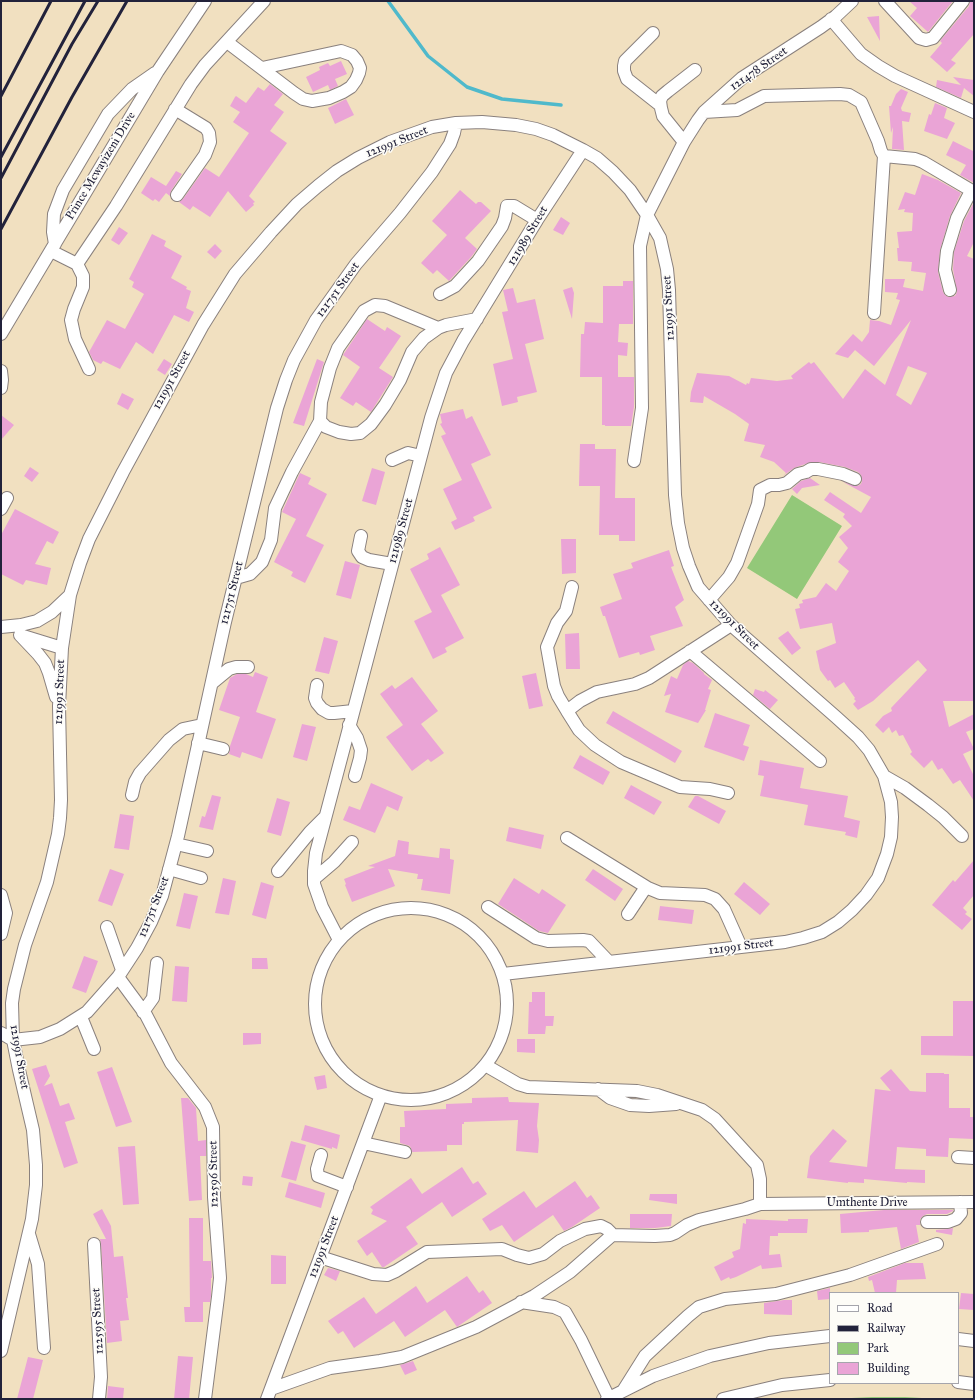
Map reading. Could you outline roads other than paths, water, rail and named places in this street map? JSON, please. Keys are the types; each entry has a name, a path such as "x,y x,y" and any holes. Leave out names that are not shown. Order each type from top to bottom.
{"street":[{"name":"Prince Mcwayizeni Drive","path":"1,334 158,71 205,1"},
{"path":"77,264 120,200 191,84 264,1"},
{"name":"121478 Street","path":"634,461 642,408 640,246 647,215 684,142 704,112 742,78 831,20 852,1"},
{"path":"892,4 919,38 929,40 934,38 963,1"},
{"path":"831,20 861,54 878,66 902,79 974,112"},
{"path":"653,33 625,61 624,71 627,79 660,105"},
{"path":"227,42 294,93 303,99 312,101 329,98 351,87 356,80 360,68 355,58 349,53 341,52 262,68"},
{"path":"684,142 663,116 660,105 662,96 695,70"},
{"path":"89,369 75,340 71,320 83,286 83,276 77,264 53,247 54,214 67,183 108,114 132,89 158,71"},
{"path":"704,112 737,110 764,96 840,94 849,95 861,102 878,141 880,151 884,156 874,313"},
{"path":"175,109 206,128 209,133 210,142 205,156 177,195"},
{"name":"121991 Street","path":"1,1351 29,1234 34,1208 36,1185 35,1145 30,1113 19,1070 14,1040 12,1003 15,983 25,945 51,866 60,818 59,706 62,648 70,595 80,563 89,539 122,472 203,325 235,274 254,250 302,200 337,171 352,161 411,133 432,127 456,123 482,122 516,125 536,129 553,135 597,158 614,172 630,190 647,215 660,238 667,269 669,290 675,495 678,523 683,548 689,566 698,587 731,625 858,737 869,750 884,776 891,802 892,817 888,854 878,878 866,895 838,922 822,932 785,942 503,974"},
{"name":"121751 Street","path":"14,1040 29,1039 50,1034 81,1017 95,1004 120,974 137,948 151,922 162,896 176,844 236,578 277,408 294,360 328,301 356,264 400,213 442,156 454,133 456,123"},
{"name":"121989 Street","path":"339,940 318,896 314,879 316,854 431,418 446,373 537,220 583,150"},
{"path":"884,156 915,159 923,162 973,192 958,218 946,251 946,270 950,290"},
{"path":"440,294 454,286 478,261 502,226 507,206 514,206 537,220"},
{"path":"236,578 250,574 262,562 271,540 273,515 278,501 320,421 320,402 335,355 338,348 364,311 375,305 385,306 438,328"},
{"path":"320,421 331,429 346,434 356,434 366,428 385,405 394,390 412,352 424,338 438,328 451,323 477,319"},
{"path":"1,371 1,388"},
{"path":"392,460 408,453 421,456"},
{"path":"709,600 729,577 737,563 758,504 760,490 770,484 779,485 787,483 798,474 812,469 818,469 856,479"},
{"path":"361,536 358,551 362,557 369,560 392,564"},
{"path":"572,587 566,611 557,622 547,647 554,686 558,696 579,730 595,745 621,762 680,787 728,792"},
{"path":"1,628 37,621 52,612 70,595"},
{"path":"567,711 580,701 596,692 640,683 731,625"},
{"path":"1,628 62,648"},
{"path":"20,635 45,663 59,706"},
{"path":"690,651 820,761"},
{"path":"212,682 229,669 236,667 248,667"},
{"path":"317,685 315,698 322,709 329,713 353,711"},
{"path":"350,724 361,750 355,776"},
{"path":"132,795 135,782 140,772 169,740 183,729 202,725"},
{"path":"198,743 222,749"},
{"path":"884,776 905,788 943,816 962,836"},
{"path":"278,871 310,832 326,816"},
{"path":"567,838 646,887 660,893 705,895 715,899 724,909 741,947"},
{"path":"314,879 334,862 352,842"},
{"path":"176,844 207,851"},
{"path":"169,869 201,878"},
{"path":"628,914 646,887"},
{"path":"1,895 6,913 1,934"},
{"path":"488,907 536,938 548,941 582,940 589,942 609,962"},
{"path":"402,908 416,908 444,914 470,928 490,948 497,960 503,974 508,1006 506,1022 501,1038 485,1066 472,1079 456,1089 438,1096 419,1100 400,1099 381,1095 351,1079 338,1067 328,1053 316,1021 316,986 324,964 339,940 361,922 388,911 402,908"},
{"name":"122596 Street","path":"106,927 120,974 156,1034 171,1064 205,1107 212,1127 214,1198 220,1278 205,1399"},
{"path":"143,1012 153,998 157,963"},
{"path":"81,1017 94,1049"},
{"path":"1,1033 14,1040"},
{"path":"485,1066 518,1084 528,1087 598,1089 610,1098 630,1105 649,1106 683,1103 702,1110 715,1119 756,1165 759,1173 760,1204"},
{"name":"121991 Street","path":"269,1394 381,1095"},
{"path":"363,1143 405,1152"},
{"path":"321,1155 317,1169 318,1176 347,1187"},
{"path":"958,1157 974,1158"},
{"path":"928,1222 948,1222 956,1219 960,1214 960,1202"},
{"name":"Umthente Drive","path":"610,1235 670,1235 699,1220 760,1204 974,1202"},
{"path":"269,1394 330,1368 380,1361 402,1356 476,1327 534,1296 570,1272 610,1235 610,1230 605,1227 597,1226 585,1229 560,1241 543,1254 529,1258 522,1257 505,1249 427,1252 387,1275 373,1274 320,1257"},
{"path":"29,1234 38,1264 44,1348"},
{"name":"122595 Street","path":"94,1244 101,1377 100,1399"},
{"path":"623,1391 645,1356 688,1316 700,1307 725,1299 776,1294 850,1275 937,1244"},
{"path":"521,1302 554,1307 565,1312 581,1340 608,1399 654,1376 710,1356 769,1343 829,1336"},
{"path":"959,1339 974,1341"},
{"path":"723,1399 782,1386 829,1380"},
{"path":"959,1382 974,1384"}],"waterway":[{"path":"388,1 428,56 467,87 502,99 561,105"}],"railway":[{"path":"1,96 51,1"},
{"path":"1,157 85,1"},
{"path":"1,178 72,44 98,1"},
{"path":"1,229 72,97 127,1"}]}
